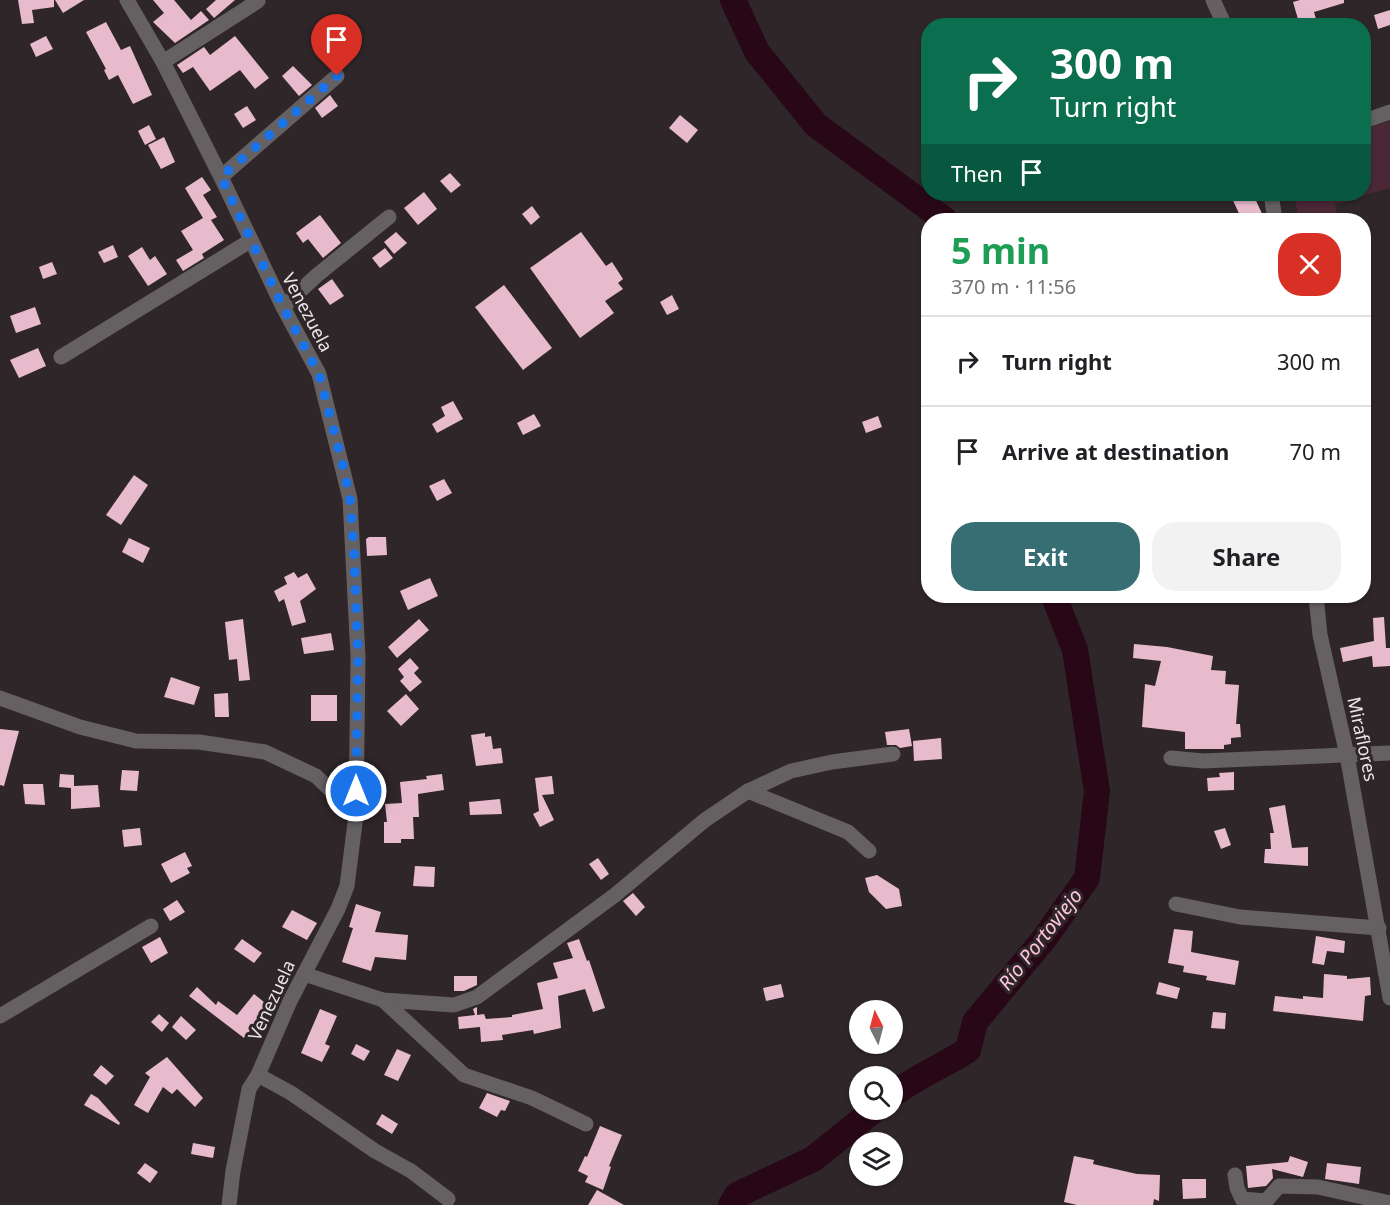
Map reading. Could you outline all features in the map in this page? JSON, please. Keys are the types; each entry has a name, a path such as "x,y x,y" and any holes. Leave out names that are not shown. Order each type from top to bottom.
{"street":[{"name":"Venezuela","path":"127,0 163,62 221,177 250,241 319,374 350,499 358,657 356,814 347,886 258,1075 249,1089 233,1171 230,1205"},
{"path":"1213,0 1221,18"},
{"path":"163,62 258,1"},
{"path":"221,177 337,76"},
{"path":"1371,119 1390,112"},
{"path":"283,307 316,276 389,217"},
{"path":"62,357 250,241"},
{"name":"Miraflores","path":"1317,603 1320,635 1347,755 1390,998"},
{"path":"0,698 80,727 136,741 200,742 266,752 316,776 356,814"},
{"path":"1172,758 1203,761 1390,753"},
{"path":"304,974 383,1000 454,1005 477,997 615,895 705,820 748,791 791,771 832,762 893,754"},
{"path":"748,791 848,832 869,851"},
{"path":"1176,904 1240,917 1379,928"},
{"path":"0,1016 151,926"},
{"path":"383,1000 464,1075 532,1098 586,1124"},
{"path":"258,1075 291,1093 375,1151 411,1171 448,1199"},
{"path":"1235,1175 1242,1199 1266,1201 1279,1186 1318,1188 1390,1203"}],"shaded area":[{"path":"1390,121 1390,188 1371,194 1371,127"},
{"path":"1295,201 1345,201 1335,204 1336,213 1298,213"}],"building":[{"path":"18,0 54,0 54,7 32,10 34,23 22,24"},
{"path":"55,0 84,0 63,13"},
{"path":"153,0 174,0 191,20 201,11 209,20 175,43 153,22 164,13"},
{"path":"216,0 235,0 214,18 206,9"},
{"path":"1344,0 1344,3 1314,12 1316,18 1298,18 1293,2"},
{"path":"1390,10 1390,25 1378,29 1374,15"},
{"path":"106,22 121,50 130,46 152,95 133,104 118,75 109,80 104,70 106,69 86,32"},
{"path":"46,36 53,49 36,57 30,44"},
{"path":"235,36 269,78 255,89 240,70 210,91 193,67 183,73 177,65 204,47 210,55"},
{"path":"293,66 312,85 299,96 282,76"},
{"path":"330,95 338,106 322,118 315,108"},
{"path":"247,106 256,120 243,128 234,114"},
{"path":"680,115 698,130 687,143 669,128"},
{"path":"149,125 156,139 145,145 138,131"},
{"path":"164,137 175,162 161,169 148,145"},
{"path":"450,173 461,185 451,193 440,181"},
{"path":"202,177 211,190 203,195 217,217 211,220 224,240 202,254 204,258 183,271 176,260 193,250 181,231 203,218 185,188"},
{"path":"424,192 437,209 418,225 404,208"},
{"path":"1233,201 1256,201 1262,213 1239,213"},
{"path":"532,206 540,217 531,225 522,214"},
{"path":"320,215 341,243 323,258 308,239 303,243 296,233"},
{"path":"396,232 407,243 394,254 384,242"},
{"path":"581,232 606,266 612,262 623,279 618,283 623,289 605,301 614,313 580,338 530,268"},
{"path":"113,245 118,257 104,263 98,252"},
{"path":"142,247 150,260 155,256 167,274 148,286 128,256"},
{"path":"385,248 393,258 380,268 372,258"},
{"path":"52,262 57,274 43,279 39,267"},
{"path":"332,279 344,296 330,305 318,289"},
{"path":"504,285 552,348 523,370 475,307"},
{"path":"672,295 679,309 667,315 660,302"},
{"path":"35,307 41,324 16,333 10,316"},
{"path":"38,348 46,366 19,378 10,360"},
{"path":"453,401 463,419 437,433 432,424 445,416 441,407"},
{"path":"534,414 541,426 523,435 517,423"},
{"path":"878,416 882,427 866,433 862,422"},
{"path":"134,475 148,485 121,525 106,515"},
{"path":"444,479 452,493 437,501 429,486"},
{"path":"386,537 387,555 367,556 366,539"},
{"path":"129,538 150,548 143,563 122,552"},
{"path":"294,572 298,578 307,573 316,589 300,601 306,622 292,626 284,599 279,602 274,591 287,584 284,577"},
{"path":"430,578 438,596 408,610 400,591"},
{"path":"1384,617 1386,648 1390,648 1390,666 1373,667 1372,656 1343,662 1340,648 1374,641 1373,618"},
{"path":"243,619 250,680 239,681 237,659 229,660 225,622"},
{"path":"419,619 429,630 397,658 388,647"},
{"path":"331,633 334,650 304,654 301,638"},
{"path":"1134,644 1167,647 1213,656 1211,670 1226,671 1225,684 1239,685 1236,724 1240,724 1241,737 1231,738 1231,744 1224,745 1224,749 1185,749 1185,732 1142,727 1145,684 1155,686 1161,661 1133,658"},
{"path":"410,658 419,668 414,673 422,682 410,692 400,681 404,677 398,669"},
{"path":"171,677 200,687 194,705 164,697"},
{"path":"228,693 229,717 215,717 214,694"},
{"path":"406,694 419,709 401,726 387,711"},
{"path":"311,695 337,695 337,721 311,721"},
{"path":"0,729 19,731 4,786 0,785"},
{"path":"909,729 912,746 900,748 896,745 887,745 885,732"},
{"path":"485,733 485,737 491,736 493,749 501,748 503,763 476,766 471,735"},
{"path":"941,738 942,759 914,761 913,741"},
{"path":"122,770 139,771 137,791 120,790"},
{"path":"1234,772 1234,790 1208,791 1207,778 1220,777 1219,773"},
{"path":"60,774 74,775 74,786 98,785 100,807 71,809 71,788 59,787"},
{"path":"442,774 444,790 418,794 419,817 413,817 414,839 401,839 401,843 384,843 384,822 387,822 385,804 402,803 400,782 427,779 426,776"},
{"path":"552,776 554,794 542,795 554,820 540,827 533,814 539,811 535,778"},
{"path":"23,784 43,784 45,805 25,804"},
{"path":"500,799 502,814 470,815 469,802"},
{"path":"1285,805 1292,848 1308,847 1308,866 1264,863 1265,849 1271,849 1270,833 1274,833 1269,808"},
{"path":"140,828 142,845 124,847 122,830"},
{"path":"1225,828 1231,845 1221,849 1214,831"},
{"path":"185,852 192,866 187,868 190,873 171,883 161,864"},
{"path":"598,858 609,874 601,880 589,864"},
{"path":"415,866 435,867 434,887 413,886"},
{"path":"877,875 899,889 902,906 886,909 869,892 865,878"},
{"path":"633,893 645,907 636,916 623,901"},
{"path":"177,900 185,912 170,921 163,909"},
{"path":"356,904 381,912 375,932 408,935 406,960 375,957 371,971 342,962 353,928 349,927"},
{"path":"292,910 317,923 307,940 282,927"},
{"path":"1174,929 1193,931 1191,952 1239,961 1235,985 1206,980 1207,976 1183,972 1184,966 1168,963"},
{"path":"1316,936 1345,941 1344,953 1327,951 1324,965 1312,963"},
{"path":"160,937 168,953 151,963 142,947"},
{"path":"242,939 262,953 254,963 234,949"},
{"path":"579,939 587,961 589,960 605,1008 593,1012 585,989 558,996 561,1028 534,1034 533,1030 502,1035 503,1040 481,1042 480,1027 459,1029 458,1017 475,1015 473,1009 477,1007 477,1015 484,1014 486,1019 512,1017 512,1015 543,1009 537,983 558,978 553,963 573,958 567,943"},
{"path":"1324,974 1347,976 1347,979 1370,977 1371,995 1365,996 1363,1021 1273,1011 1275,996 1303,999 1303,996 1323,998"},
{"path":"454,976 477,976 477,985 464,991 454,991"},
{"path":"1159,982 1180,988 1177,999 1156,994"},
{"path":"781,984 784,997 766,1001 763,988"},
{"path":"197,987 216,1005 218,1001 237,1015 254,994 269,1006 244,1038 189,996"},
{"path":"320,1009 337,1016 325,1044 330,1046 322,1062 301,1053"},
{"path":"1213,1012 1226,1013 1225,1029 1211,1028"},
{"path":"159,1014 169,1023 162,1032 151,1022"},
{"path":"181,1016 196,1030 186,1040 172,1027"},
{"path":"356,1044 370,1051 364,1061 351,1054"},
{"path":"397,1049 411,1055 398,1081 384,1075"},
{"path":"167,1057 203,1098 195,1107 177,1089 172,1094 163,1087 148,1113 134,1105 150,1077 145,1073"},
{"path":"101,1065 114,1076 106,1085 93,1075"},
{"path":"487,1093 510,1101 505,1111 501,1110 497,1117 479,1108"},
{"path":"91,1094 98,1098 120,1123 119,1125 84,1105"},
{"path":"382,1114 398,1124 392,1134 376,1124"},
{"path":"600,1126 622,1135 609,1166 611,1167 603,1190 585,1182 588,1176 578,1171 585,1156 587,1157"},
{"path":"193,1143 215,1147 213,1158 191,1154"},
{"path":"1074,1156 1094,1160 1093,1164 1137,1174 1160,1175 1159,1201 1154,1199 1153,1205 1077,1205 1064,1202"},
{"path":"1290,1156 1308,1162 1303,1177 1272,1169 1273,1178 1266,1186 1248,1188 1246,1166 1288,1162"},
{"path":"145,1163 158,1172 150,1183 137,1173"},
{"path":"1327,1163 1361,1167 1359,1184 1325,1179"},
{"path":"1182,1179 1206,1179 1206,1198 1183,1199"},
{"path":"597,1190 624,1205 588,1205"}],"waterway":[{"name":"Río Portoviejo","path":"733,0 757,52 816,125 935,213"},
{"name":"Río Portoviejo","path":"903,1088 968,1050 975,1022 1044,939 1087,878 1097,791 1075,650 1057,603"},
{"name":"Río Portoviejo","path":"731,1205 737,1195 813,1159 862,1120"}],"route":[{"path":"337,76 221,177 250,241 319,374 343,466 350,499 354,552 358,657 356,791"}]}
